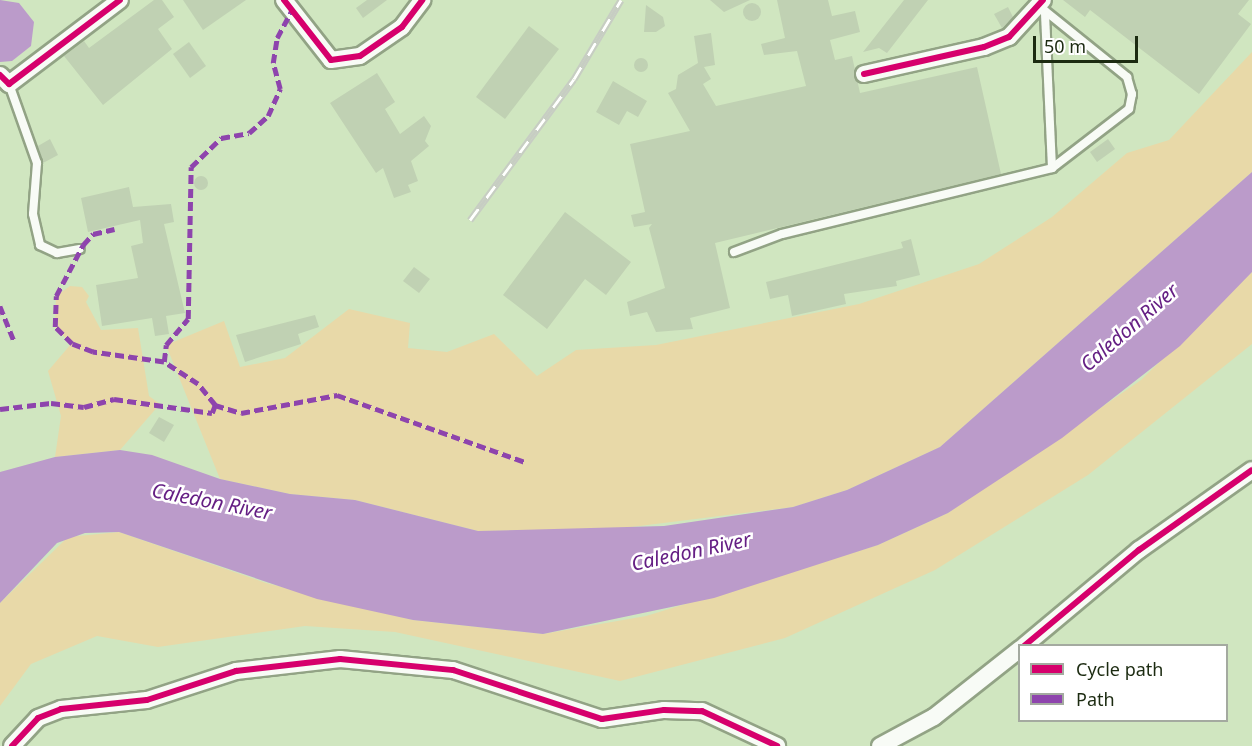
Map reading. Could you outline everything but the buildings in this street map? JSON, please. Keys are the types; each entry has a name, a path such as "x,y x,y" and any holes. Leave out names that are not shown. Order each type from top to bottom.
{"street":[{"path":"4,80 120,0"},
{"path":"284,0 331,60 360,56 402,27 422,0"},
{"path":"864,74 984,48 1009,37 1043,5"},
{"path":"1025,644 1139,550 1252,470"},
{"path":"880,746 934,717 1018,651"},
{"path":"12,746 38,718 61,709 147,700 236,671 340,659 453,670 602,719 664,710 702,711 777,746"}],"lane":[{"path":"1043,5 1052,168"},
{"path":"734,252 782,234 1052,168 1129,109 1132,94 1127,77 1043,5"},
{"path":"4,80 37,163 37,238 50,251 80,249"}],"shaded area":[{"path":"1252,52 1252,172 940,447 847,490 793,507 607,530 478,531 355,500 290,494 220,479 166,345 224,321 240,367 285,358 349,309 410,323 408,348 447,352 494,334 537,376 576,350 656,345 859,304 979,264 1052,217 1127,153 1169,140"},
{"path":"1252,272 1252,344 1088,475 935,570 785,638 620,681 395,632 305,626 158,647 97,636 31,664 0,706 0,603 68,537 119,532 266,583 413,620 543,634 646,616 878,545 948,513 1141,380"},
{"path":"70,286 82,287 89,296 86,302 101,330 138,328 149,396 160,404 120,450 55,457 61,416 48,371 71,344 55,327 56,296"}],"water":[{"path":"0,0 19,3 34,22 31,46 12,61 0,62"},
{"name":"Caledon River","path":"1252,172 1252,272 1180,346 1062,438 948,513 878,545 714,598 543,634 413,620 317,599 119,532 85,533 57,543 0,603 0,472 55,457 120,450 152,455 220,479 290,494 355,500 478,531 664,526 793,507 847,490 940,447"}],"railway":[{"path":"470,220 574,79 621,0"}],"marked path":[{"path":"164,362 166,345 188,319 191,167 221,138 249,133 268,116 280,89 273,63 277,38 292,10"},
{"path":"0,409 51,403 84,407 114,399 212,413 215,405 198,384 164,362 93,352 72,344 55,327 56,296 83,245 93,234 114,229"},
{"path":"0,306 14,340"},
{"path":"215,405 241,413 337,395 525,462"}],"cycle path":[{"path":"0,75 9,84 120,0"},
{"path":"284,0 331,60 360,56 402,27 422,0"},
{"path":"864,74 984,47 1009,37 1043,0"},
{"path":"1026,644 1139,550 1252,470"},
{"path":"12,746 38,718 61,709 147,700 236,671 340,659 453,670 602,719 664,710 702,711 777,746"}]}
